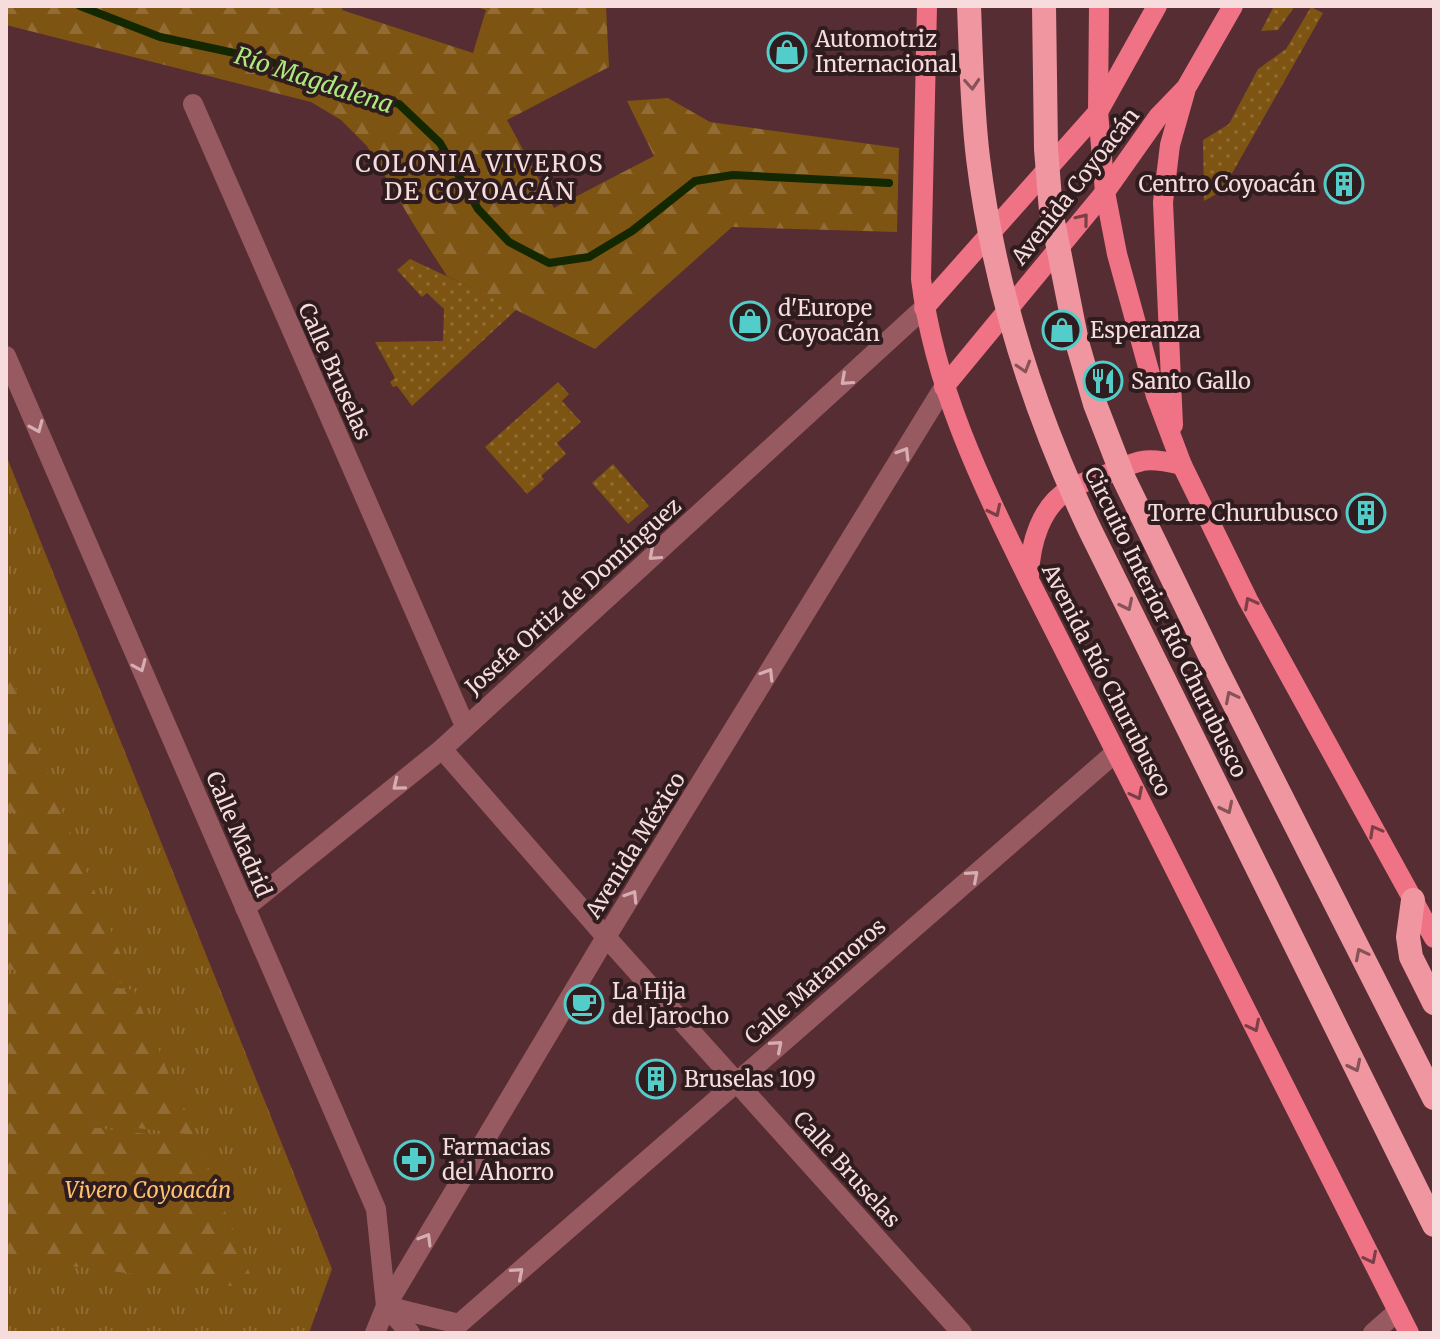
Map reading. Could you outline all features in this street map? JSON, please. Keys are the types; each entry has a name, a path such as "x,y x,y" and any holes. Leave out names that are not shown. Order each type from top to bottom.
{"highway":[{"name":"Circuito Interior Río Churubusco","path":"969,6 978,158 995,258 1028,380 1067,481 1434,1225"},
{"name":"Circuito Interior Río Churubusco","path":"1044,6 1046,149 1051,211 1077,342 1095,404 1124,479 1215,666 1434,1098"},
{"path":"1413,900 1408,937 1411,957 1434,1003"}],"main road":[{"name":"Avenida Río Churubusco","path":"927,6 920,241 924,308 944,387 987,494 1029,580 1409,1333"},
{"path":"1099,6 1098,112 1105,192 1117,254 1156,396 1182,465 1248,600 1434,938"},
{"name":"Avenida Coyoacán","path":"924,308 1098,112 1157,6"},
{"name":"Avenida Coyoacán","path":"944,387 1105,192 1158,117 1186,88 1233,6"},
{"path":"1174,445 1163,202 1170,145 1186,88"},
{"path":"1029,580 1030,554 1039,525 1058,498 1069,489 1140,460 1153,458 1182,465"}],"street":[{"name":"Calle Bruselas","path":"193,104 465,726"},
{"name":"Josefa Ortiz de Domínguez","path":"245,908 442,749 924,308"},
{"name":"Calle Madrid","path":"6,356 376,1209 386,1306"},
{"name":"Avenida México","path":"375,1333 386,1306 606,937 944,387"},
{"name":"Calle Bruselas","path":"442,749 606,937 962,1333"},
{"name":"Calle Matamoros","path":"386,1306 459,1324 1116,752"},
{"path":"386,1306 410,1333"},
{"path":"1373,1333 1398,1311"}],"green space":[{"path":"6,6 343,6 342,10 473,53 486,10 474,6 606,6 609,67 507,120 554,208 654,156 627,101 668,98 710,122 899,148 897,232 732,227 595,349 447,276 367,146 341,120 311,102 6,25"},
{"path":"1274,6 1295,6 1278,30 1261,31"},
{"path":"1311,7 1323,13 1222,191 1204,201 1203,140 1229,124 1258,69 1286,49"},
{"path":"410,259 517,309 412,406 397,386 393,387 390,382 395,378 375,342 443,341 444,309 427,293 422,297 397,270"},
{"path":"558,382 569,394 562,401 581,422 557,443 566,454 541,476 544,479 527,494 485,447"},
{"name":"Vivero Coyoacán","path":"6,455 332,1269 309,1333 6,1333"},
{"path":"613,464 649,506 628,524 592,483"},
{"path":"6,663 65,819 6,812"},
{"path":"6,817 67,824 133,985 6,969"},
{"path":"6,974 134,990 194,1135 6,1112"},
{"path":"6,1117 196,1140 256,1289 6,1258"}],"waterway":[{"name":"Río Magdalena","path":"80,6 160,37 262,59 399,104 440,143 478,209 509,242 549,263 589,257 632,231 695,181 733,175 889,183"}],"place":[{"name":"Automotriz Internacional","path":"787,52"},
{"name":"Centro Coyoacán","path":"1344,184"},
{"name":"d'Europe Coyoacán","path":"750,321"},
{"name":"Esperanza","path":"1062,330"},
{"name":"Santo Gallo","path":"1103,381"},
{"name":"Torre Churubusco","path":"1366,513"},
{"name":"La Hija del Jarocho","path":"584,1004"},
{"name":"Bruselas 109","path":"656,1079"},
{"name":"Farmacias del Ahorro","path":"414,1160"}],"district":[{"name":"COLONIA VIVEROS DE COYOACÁN","path":"480,177"}]}
